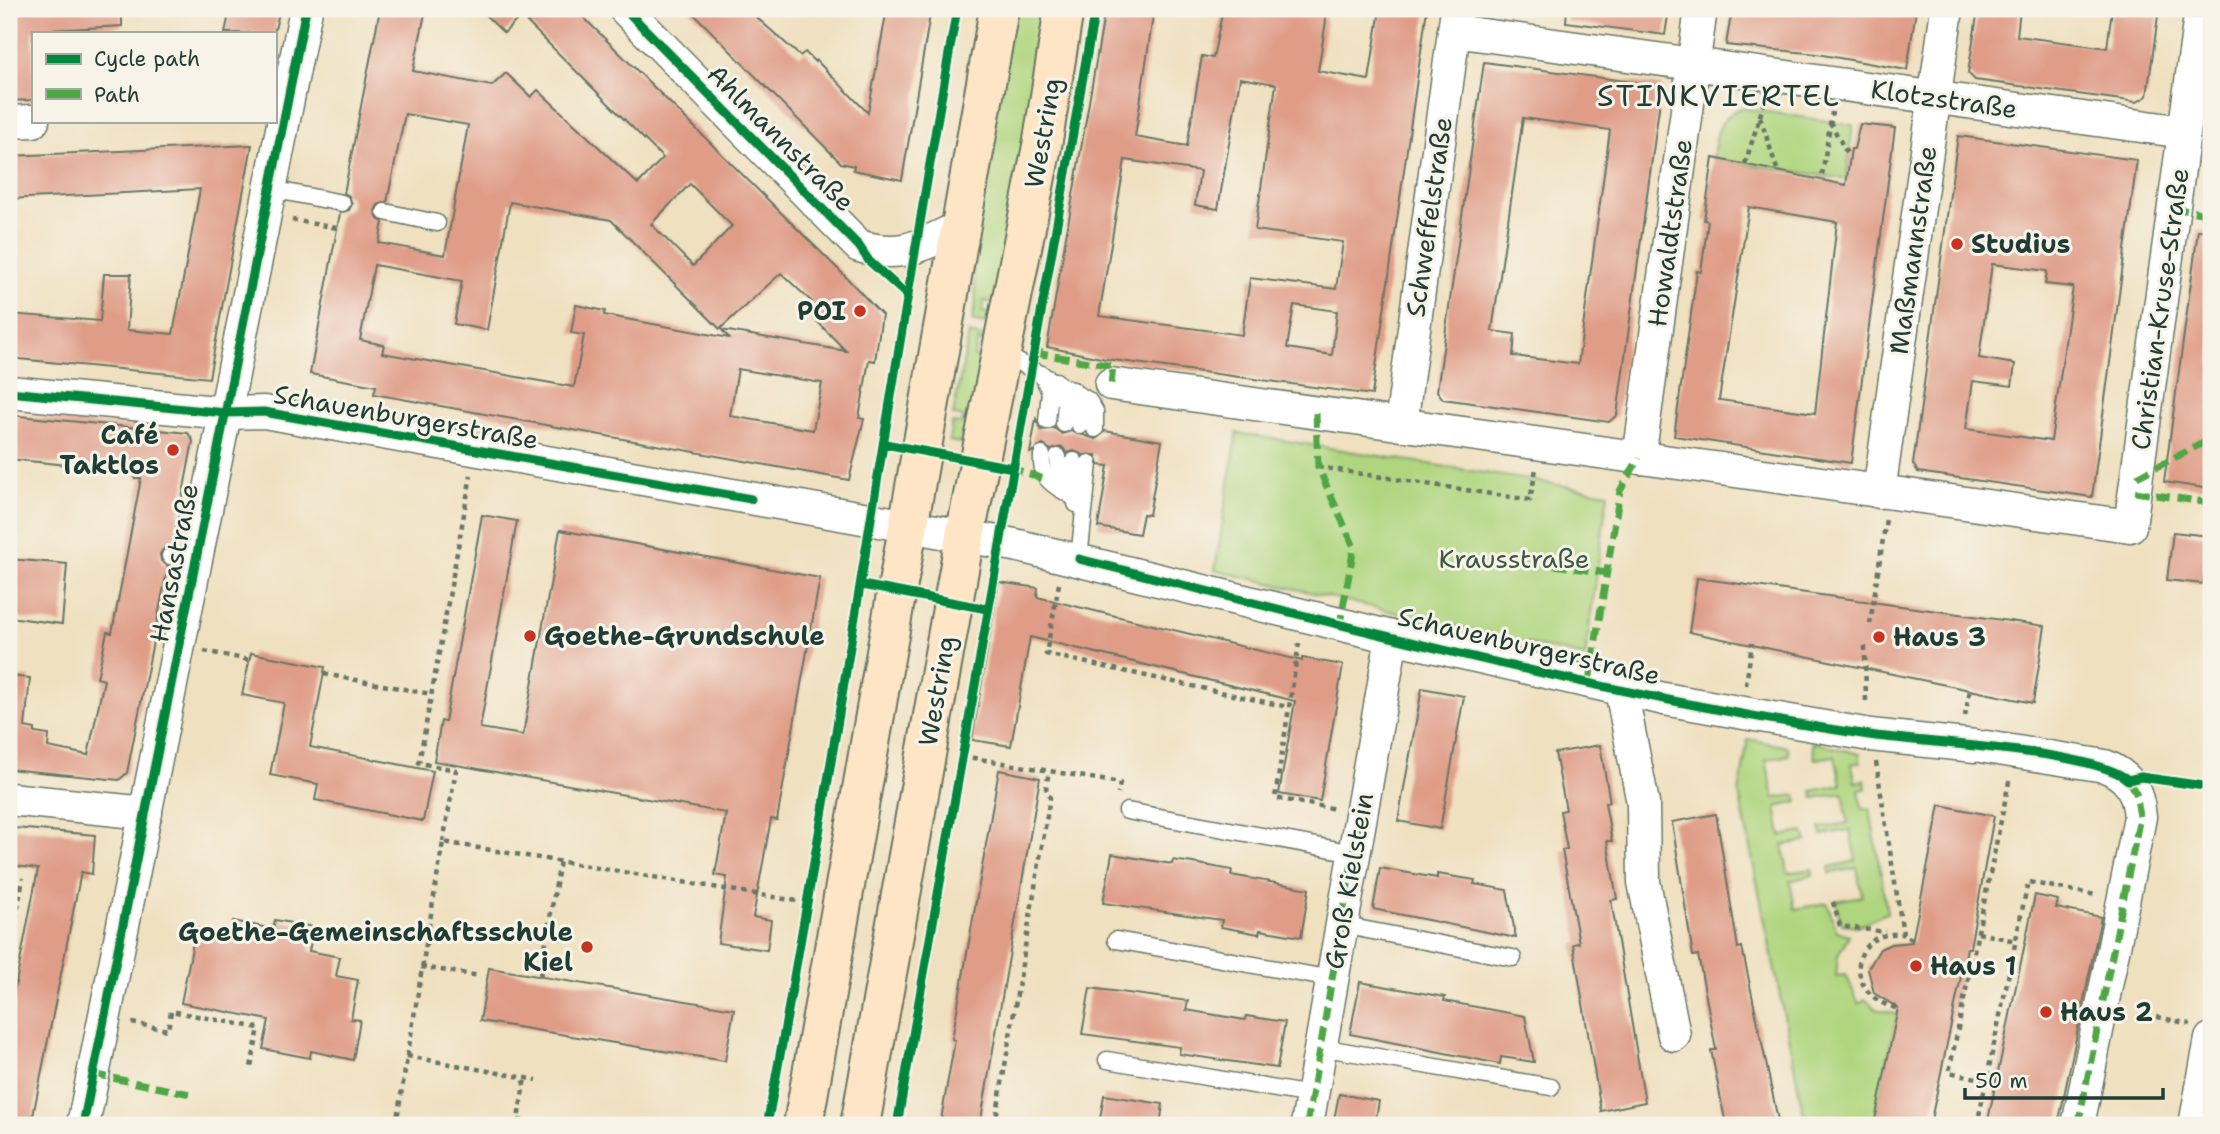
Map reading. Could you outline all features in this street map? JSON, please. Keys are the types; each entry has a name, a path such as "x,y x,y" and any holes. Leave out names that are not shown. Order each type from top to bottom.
{"main road":[{"path":"803,1125 999,9"},
{"name":"Westring","path":"860,1125 965,536 1042,146 1064,9"}],"street":[{"name":"Hansastraße","path":"83,1125 179,647 183,557 226,413 269,202 280,111 306,9"},
{"name":"Ahlmannstraße","path":"625,9 859,246 892,254 914,248 960,227"},
{"name":"Howaldtstraße","path":"1639,458 1701,9"},
{"name":"Maßmannstraße","path":"1879,492 1947,9"},
{"name":"Christian-Kruse-Straße","path":"1879,492 2130,526 2201,9"},
{"name":"Klotzstraße","path":"1456,20 1693,64 2184,132"},
{"name":"Schweffelstraße","path":"1401,425 1456,20"},
{"path":"9,121 32,121"},
{"path":"1111,384 1879,492"},
{"name":"Schauenburgerstraße","path":"9,392 226,413 264,412 965,536 1071,558 1621,690 1870,735 2105,766 2128,780 2136,793 2140,817 2125,900"},
{"name":"Groß Kielstein","path":"1309,1110 1392,637"},
{"name":"Schauenburgerstraße","path":"1621,690 1643,803 1644,882 1674,1035"},
{"path":"9,799 146,813"},
{"path":"2078,1125 2125,900"},
{"path":"2195,1125 2206,1032"}],"lane":[{"path":"269,202 342,203"},
{"path":"385,212 438,223"},
{"path":"1000,352 1073,390 1088,400 1095,411 1079,426 1049,378"},
{"path":"1047,421 1049,378"},
{"path":"1066,459 1041,470 1047,480 1074,498"},
{"path":"1066,459 1074,498 1082,516"},
{"path":"1066,459 1082,516 1071,558"},
{"path":"1128,811 1354,853"},
{"path":"1341,925 1513,958"},
{"path":"1116,940 1332,979"},
{"path":"1320,1047 1551,1087"},
{"path":"1107,1059 1309,1110"}],"path":[{"path":"1745,164 1771,75"},
{"path":"1822,175 1829,121 1838,84"},
{"path":"1759,117 1777,169"},
{"path":"1829,121 1849,157"},
{"path":"269,202 337,228"},
{"path":"406,1125 395,1125 456,770 419,763 475,450"},
{"path":"1318,467 1530,500"},
{"path":"1870,624 1882,545"},
{"path":"1071,558 1046,654 1288,708"},
{"path":"1304,615 1275,798 1360,813"},
{"path":"1742,714 1752,643"},
{"path":"1865,646 1863,672 1870,735 1903,934"},
{"path":"179,647 249,660"},
{"path":"324,674 432,695"},
{"path":"1986,1080 1949,1072 1978,933 1992,749"},
{"path":"962,756 1120,783 1116,809 1128,811"},
{"path":"995,1125 1050,798 1046,788 1049,771"},
{"path":"443,842 809,903"},
{"path":"540,976 560,862"},
{"path":"9,958 23,878"},
{"path":"2058,887 2060,880"},
{"path":"1977,1125 2028,882 2125,900"},
{"path":"1833,902 1840,926 1903,934 1912,939"},
{"path":"1886,933 1869,943 1861,955 1858,969 1861,984 1869,996 1881,1005 1896,1009"},
{"path":"1978,933 2016,941"},
{"path":"421,967 480,976"},
{"path":"104,1018 168,1030 172,1011 259,1028 251,1067"},
{"path":"2157,1017 2206,1032"},
{"path":"407,1056 537,1080"},
{"path":"525,1078 517,1123 544,1125"}],"green space":[{"path":"1014,9 1050,9 998,303 984,301 982,312 996,315 994,326 972,321 976,302 972,249"},
{"path":"1741,108 1853,125 1846,179 1713,159 1722,122"},
{"path":"969,334 991,339 990,343 978,341 974,357 987,360 970,445 949,441 952,423 962,424 963,417 953,415"},
{"name":"Krausstraße","path":"1237,433 1608,493 1585,657 1215,570"},
{"path":"1748,739 1788,747 1789,755 1766,760 1774,798 1796,795 1798,802 1776,807 1781,836 1804,832 1807,841 1783,845 1788,873 1812,869 1813,875 1790,881 1795,909 1827,903 1837,931 1849,935 1838,955 1836,976 1846,975 1859,1004 1865,999 1876,1009 1897,1014 1874,1125 1806,1125 1739,793"},
{"path":"1812,742 1860,754 1860,762 1852,764 1855,782 1865,780 1866,789 1859,790 1862,809 1870,808 1887,913 1857,926 1842,924 1835,901 1862,896 1857,868 1830,873 1829,867 1856,861 1850,830 1822,835 1820,828 1848,823 1843,793 1814,798 1812,791 1841,785 1835,756 1815,759"}],"building":[{"path":"9,9 122,9 122,26 33,31 32,100 9,101"},
{"path":"230,9 280,9 274,32 225,32"},
{"path":"380,9 426,9 413,71 492,86 506,73 531,97 538,90 638,184 663,158 521,16 504,33 479,9 575,9 882,315 875,361 869,360 859,418 864,419 849,480 374,394 376,386 310,374 340,213 349,210 352,204 349,196 344,193","holes":["405,114 468,125 445,255 379,243 383,222 378,219 375,211 378,205 387,202","690,184 732,226 693,266 651,224","510,202 611,220 720,329 781,273 812,302 805,309 846,351 722,330 729,338 604,315 605,311 576,305 571,333 584,335 574,387 382,353 384,345 360,340 374,265 462,281 454,324 487,330","738,369 822,383 813,430 730,416"]},
{"path":"689,9 747,9 800,56 805,52 815,62 816,60 868,113 887,9 931,9 902,180 853,170 854,166 841,163"},
{"path":"1105,9 1154,9 1135,137 1187,146 1202,56 1213,58 1223,9 1324,9 1326,21 1318,71 1369,80 1380,9 1427,9 1372,395 1106,359 1047,347","holes":["1240,78 1276,84 1255,230 1343,242 1336,289 1250,278 1242,335 1099,316 1125,160 1200,171 1195,205 1218,209","1294,305 1337,311 1332,355 1287,348"]},
{"path":"1567,9 1669,9 1665,35 1566,22"},
{"path":"1732,9 1781,9 1818,14 1818,9 1916,10 1907,70 1817,54 1726,45"},
{"path":"1978,9 2020,9 2017,36 2107,48 2112,9 2159,9 2147,96 2137,102 1975,80 1968,73"},
{"path":"1484,62 1662,86 1617,415 1609,422 1443,399 1437,391","holes":["1523,118 1610,130 1578,364 1513,356 1515,334 1492,331"]},
{"path":"1860,124 1895,128 1851,463 1674,436 1697,271 1701,272 1708,221 1704,220 1713,158 1846,185 1851,149 1854,149","holes":["1749,207 1837,222 1815,413 1719,400"]},
{"path":"1958,136 2137,160 2092,497 1918,472 1913,464","holes":["1992,264 2047,271 2045,284 2073,287 2051,441 1966,429 1973,381 2012,386 2015,364 1979,358"]},
{"path":"252,145 209,378 9,358 9,314 100,321 104,274 131,274 127,330 173,334 200,189 9,199 9,156"},
{"path":"2198,230 2211,231 2211,489 2164,482"},
{"path":"9,415 188,433 193,441 173,546 165,547 160,554 161,561 168,566 127,773 119,780 9,769 9,676 30,678 25,727 35,729 35,733 49,735 48,747 88,755 104,680 97,678 107,632 112,633 141,478 135,478 136,472 9,459"},
{"path":"1036,419 1041,430 1054,428 1062,434 1071,431 1096,439 1105,431 1162,441 1149,515 1143,514 1139,534 1098,527 1108,466 1099,465 1096,455 1083,455 1074,451 1067,453 1062,447 1051,450 1043,445 1030,453"},
{"path":"482,515 517,521 480,728 523,735 560,530 820,578 777,820 771,819 753,917 771,920 767,950 718,943 727,877 715,875 726,813 434,761 441,721 445,722"},
{"path":"2173,532 2209,536 2207,553 2211,554 2211,576 2204,576 2203,584 2167,580"},
{"path":"9,559 67,564 62,624 9,617"},
{"name":"Haus 3","path":"1697,578 2045,626 2033,703 1689,632"},
{"path":"999,582 1038,588 1037,597 1302,661 1302,658 1343,665 1320,801 1279,794 1295,701 1030,637 1011,746 972,740"},
{"path":"251,653 325,667 310,747 433,771 423,821 315,800 318,784 270,775 284,703 242,695"},
{"path":"1422,688 1464,696 1440,829 1398,821"},
{"path":"1600,745 1610,802 1605,803 1612,841 1607,841 1617,899 1611,900 1645,1102 1601,1111 1573,944 1579,943 1562,850 1567,849 1560,811 1566,810 1555,753"},
{"path":"999,770 1040,778 980,1125 940,1125 955,1040 952,1039"},
{"name":"Haus 1","path":"1940,805 1994,816 1970,948 1967,948 1930,1125 1874,1125 1898,1008 1874,993 1868,969 1880,949 1891,944 1912,942"},
{"path":"1716,814 1738,948 1742,947 1779,1125 1726,1125 1711,1050 1716,1050 1698,955 1693,956 1672,822"},
{"path":"15,828 95,835 92,874 81,872 32,1121 9,1117 9,1019 38,869 9,865 9,839 14,840"},
{"path":"1112,854 1172,864 1173,860 1193,863 1232,870 1231,875 1309,889 1301,937 1260,930 1259,934 1221,927 1222,920 1103,903"},
{"path":"1380,868 1437,878 1437,874 1475,880 1474,884 1507,890 1516,938 1373,909"},
{"name":"Haus 2","path":"2035,895 2058,900 2056,908 2101,917 2058,1125 1987,1125"},
{"path":"275,920 314,927 309,951 340,957 336,976 358,980 351,1019 360,1020 353,1060 311,1051 310,1058 263,1049 269,1020 181,1003 196,928 230,935 233,921 273,929"},
{"path":"489,968 734,1009 725,1061 480,1021"},
{"path":"1360,982 1445,997 1444,1001 1525,1016 1534,1062 1501,1057 1500,1064 1350,1034"},
{"path":"1090,988 1188,1001 1186,1010 1245,1020 1246,1016 1285,1022 1277,1068 1179,1054 1180,1047 1082,1034"},
{"path":"1339,1094 1379,1101 1375,1125 1333,1125"},
{"path":"1104,1095 1163,1104 1160,1125 1099,1125"}],"marked path":[{"path":"2173,208 2201,213 2211,224"},
{"path":"1037,348 1041,354 1113,366 1111,384"},
{"path":"1316,413 1318,467 1354,547 1340,624"},
{"path":"2137,477 2211,439"},
{"path":"1589,682 1620,491 1639,458"},
{"path":"1009,467 1047,480"},
{"path":"2135,492 2211,503"},
{"path":"1554,565 1607,573"},
{"path":"2078,1125 2140,817 2136,793 2126,778"},
{"path":"1307,1125 1359,821"},
{"path":"93,1074 195,1095"}],"cycle path":[{"path":"83,1125 306,9"},
{"path":"625,9 859,246 869,261 908,296"},
{"path":"767,1125 817,846 957,9"},
{"path":"897,1125 1095,9"},
{"path":"9,392 226,413 264,412 751,499"},
{"path":"885,444 1013,468"},
{"path":"1079,559 1472,657 1670,700 1869,735 2006,749 2080,761 2109,770 2128,780 2141,777 2211,787"},
{"path":"862,585 987,609"}],"place":[{"name":"Studius","path":"1957,244"},
{"name":"POI","path":"860,311"},
{"name":"Café Taktlos","path":"173,450"},
{"name":"Goethe-Grundschule","path":"530,636"},
{"name":"Haus 3","path":"1879,637"},
{"name":"Goethe-Gemeinschaftsschule Kiel","path":"587,947"},
{"name":"Haus 1","path":"1916,966"},
{"name":"Haus 2","path":"2046,1012"}],"district":[{"name":"STINKVIERTEL","path":"1719,96"}]}
